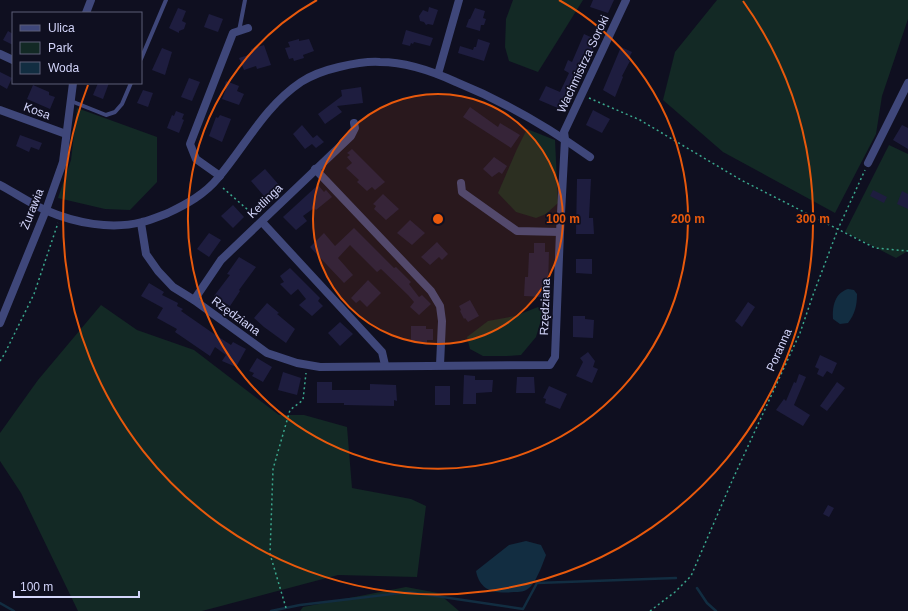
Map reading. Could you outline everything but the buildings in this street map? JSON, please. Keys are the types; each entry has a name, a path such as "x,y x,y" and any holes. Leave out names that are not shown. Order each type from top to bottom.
{"street":[{"path":"86,12 91,0"},
{"path":"438,74 459,0"},
{"name":"Wachmistrza Soroki","path":"565,139 564,132 626,0"},
{"path":"220,176 196,158 190,144 236,32 248,28"},
{"path":"0,54 12,60"},
{"path":"0,185 46,210 82,222 116,226 141,223 184,206 198,197 220,176 258,123 276,103 301,82 324,71 347,65 378,61 414,67 438,74 498,100 565,139 590,157"},
{"path":"868,163 908,83"},
{"name":"Żurawia","path":"0,323 46,210 63,162 74,84"},
{"name":"Kosa","path":"0,110 66,134"},
{"name":"Ketlinga","path":"194,300 221,260 351,136 355,128 354,123"},
{"name":"Rzędziana","path":"141,223 146,254 158,271 173,287 194,300 267,353 297,363 320,366 550,365 555,357 565,139"},
{"path":"315,169 431,291 440,306 442,321 440,365"},
{"path":"461,183 462,192 517,231 560,232"},
{"path":"262,222 382,352 385,365"}],"lane":[{"path":"142,57 166,0"},
{"path":"236,32 245,0"},
{"path":"71,101 106,115 110,114 115,112 122,104 131,84"}],"path":[{"path":"581,95 640,120 741,180 875,248 908,251"},
{"name":"Poranna","path":"650,611 675,592 691,576 732,481 800,333 812,295 838,229 868,163"},
{"path":"223,188 262,222"},
{"path":"0,361 5,354 34,294 58,219"},
{"path":"286,608 270,554 273,469 290,410 302,400 308,365"}],"green space":[{"path":"513,0 583,0 538,72 509,61 505,47 506,19"},
{"path":"717,0 908,0 908,19 882,96 876,134 835,213 723,152 663,100 675,52"},
{"path":"77,108 157,137 157,182 130,210 105,209 58,198 71,160"},
{"path":"527,129 555,140 558,203 546,214 536,218 516,212 498,193"},
{"path":"889,145 908,154 908,251 896,258 845,232"},
{"path":"101,305 137,330 194,350 279,415 304,415 347,427 352,488 411,499 426,506 417,577 338,575 202,611 78,611 21,493 0,461 0,433 38,380"},
{"path":"538,307 544,310 536,337 521,355 483,356 470,349 467,337 488,321 515,316"},
{"path":"406,587 438,593 459,611 300,611 303,607"}],"water":[{"path":"848,289 854,290 857,294 856,306 848,323 840,324 833,319 833,309 837,297"},
{"path":"526,541 541,545 546,555 539,573 532,585 524,591 507,593 495,592 485,587 478,578 476,571 509,545"}],"waterway":[{"path":"271,611 300,605 409,592 523,609 537,583 676,578"},
{"path":"697,588 707,603 716,611"},
{"path":"0,603 14,611"}]}
